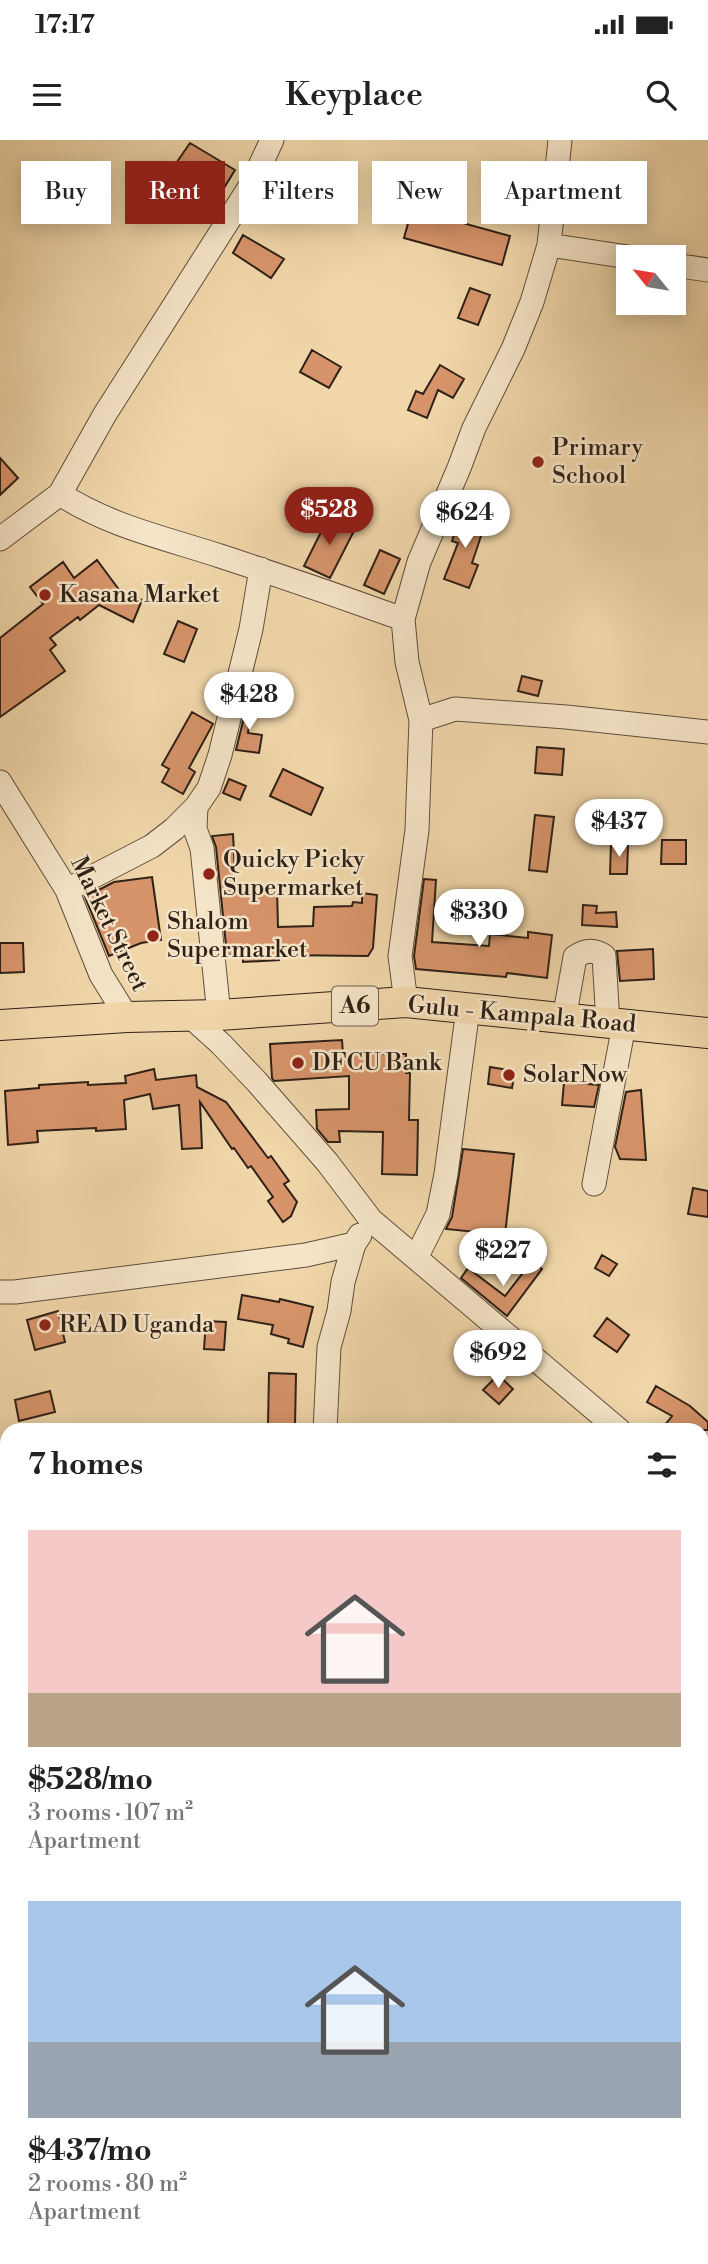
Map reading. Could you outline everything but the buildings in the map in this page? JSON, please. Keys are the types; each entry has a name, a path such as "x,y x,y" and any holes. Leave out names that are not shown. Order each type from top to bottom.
{"main road":[{"name":"Gulu - Kampala Road","path":"0,1025 127,1017 219,1015 406,1002 708,1033"}],"street":[{"path":"0,539 60,494 105,414 251,185 272,140"},
{"path":"406,1002 400,956 417,830 421,720 407,662 402,619 419,562 474,428 513,349 532,302 549,245 560,140"},
{"path":"549,245 616,255"},
{"path":"686,266 708,270"},
{"path":"60,494 80,508 120,525 261,569 402,619"},
{"path":"67,890 152,846 196,807 209,788 220,755 251,629 261,569"},
{"path":"421,720 455,709 708,732"},
{"name":"Market Street","path":"0,782 67,890 101,975 127,1017"},
{"path":"196,807 195,829 202,848 219,1015"},
{"path":"564,1018 575,957 583,952 597,951 604,956 616,1024 594,1184"},
{"path":"416,1258 438,1214 446,1174 468,1009"},
{"path":"190,1016 221,1044 283,1112 327,1162 371,1220 611,1423"},
{"path":"325,1423 329,1347 339,1311 343,1282 354,1244 371,1220"},
{"path":"0,1292 306,1255 354,1244"}],"place":[{"name":"Primary School","path":"538,462"},
{"name":"Kasana Market","path":"45,595"},
{"name":"Quicky Picky Supermarket","path":"209,874"},
{"name":"Shalom Supermarket","path":"153,936"},
{"name":"DFCU Bank","path":"298,1063"},
{"name":"SolarNow","path":"509,1075"},
{"name":"READ Uganda","path":"45,1325"}]}
